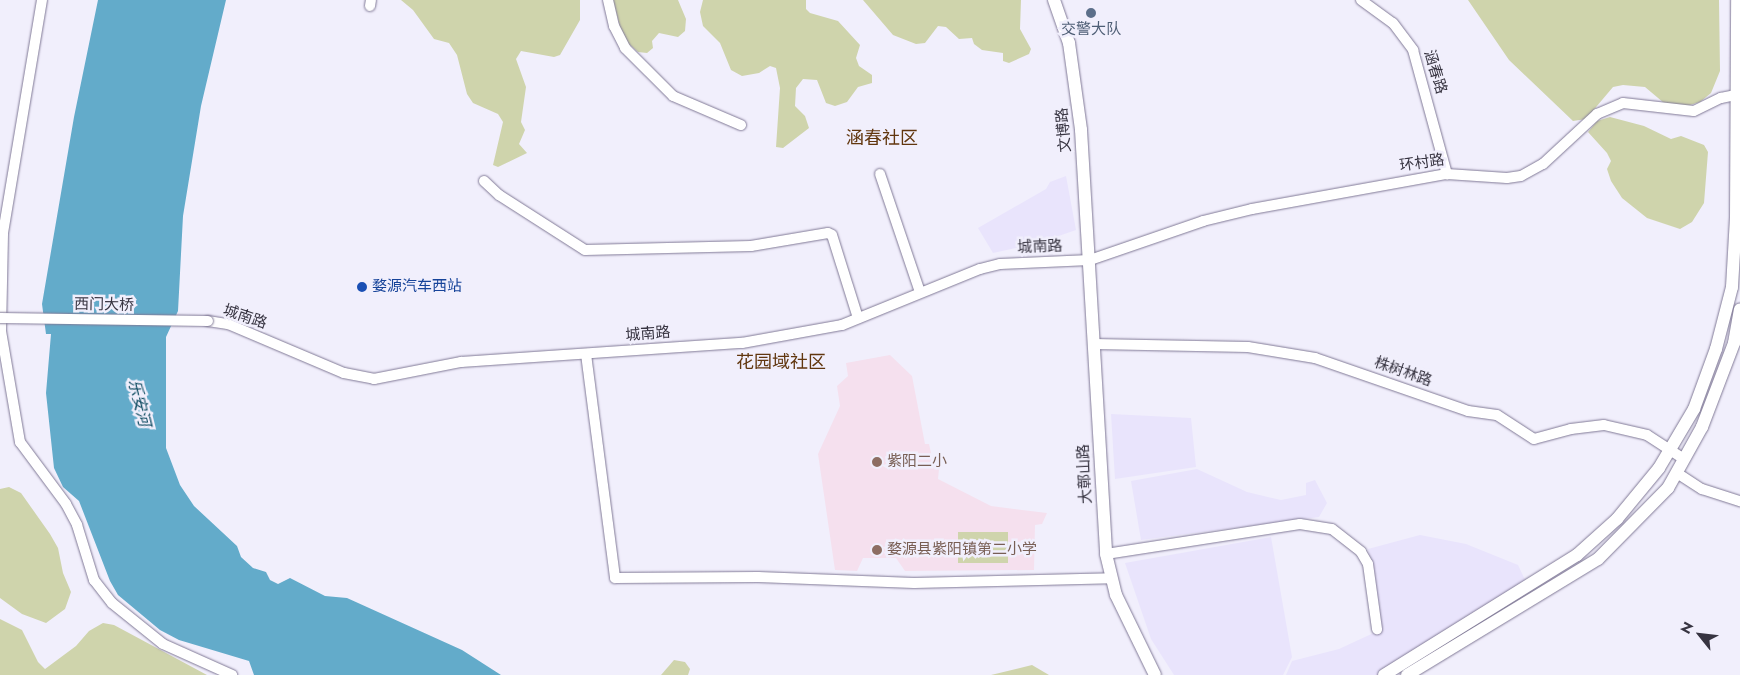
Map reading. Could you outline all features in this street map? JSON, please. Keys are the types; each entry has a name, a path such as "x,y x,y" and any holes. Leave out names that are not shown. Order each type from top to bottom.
{"main road":[{"name":"文博路","path":"1054,0 1069,43 1077,90 1090,260"},
{"path":"1384,675 1577,555 1617,518 1659,468 1694,409 1716,349 1732,287 1736,217 1737,0"},
{"name":"大鄣山路","path":"1090,260 1106,554 1116,595 1156,675"},
{"path":"1407,675 1598,559 1668,488 1702,427 1734,344 1740,310"}],"street":[{"path":"42,0 3,234 1,331 20,442 72,515 98,585 112,602 153,638 232,675"},
{"path":"608,0 614,26 625,48 674,96 741,125"},
{"name":"涵春路","path":"1361,0 1393,23 1413,50 1420,64 1447,174"},
{"name":"环村路","path":"1090,260 1203,221 1252,209 1447,174 1507,178 1521,176 1543,164 1597,114 1623,103 1694,111 1721,98 1738,94"},
{"path":"880,174 920,292"},
{"path":"484,181 499,194 585,250 751,246 828,233 832,236 858,318"},
{"name":"城南路","path":"208,321 228,324 359,378 390,377 461,362 742,343 842,325 920,292 1000,264 1090,260"},
{"name":"西门大桥","path":"0,318 208,321"},
{"name":"株树林路","path":"1094,344 1248,347 1315,358 1468,411 1497,415 1534,439 1571,429 1604,425 1647,435 1684,459"},
{"path":"586,354 615,578 758,576 914,583 1112,578"},
{"path":"1676,473 1702,489 1740,501"},
{"path":"1106,554 1300,524 1332,530 1361,552 1368,564 1377,629"}],"shaded area":[{"path":"1066,176 1076,230 1050,239 1052,246 1036,250 1033,244 993,253 978,228 1046,189 1050,182"},
{"name":"紫阳二小","path":"890,355 912,376 925,444 929,444 934,466 939,469 938,479 991,506 1047,513 1042,524 1035,525 1034,570 905,571 896,558 863,558 857,571 835,570 818,454 840,406 837,386 848,376 846,363"},
{"path":"1111,414 1191,418 1196,467 1115,479"},
{"path":"1197,469 1247,492 1281,500 1306,495 1306,483 1315,480 1327,503 1319,517 1141,540 1131,481"},
{"path":"1420,535 1466,544 1518,565 1527,584 1378,675 1286,675 1292,661 1339,649 1380,630 1368,549"},
{"path":"1271,537 1292,657 1283,675 1174,675 1151,639 1125,563"}],"green space":[{"path":"401,0 580,0 580,20 560,55 554,57 521,51 516,59 526,87 521,122 525,130 519,144 527,153 498,167 493,165 503,122 498,114 473,103 467,94 457,55 449,43 434,39 413,10"},
{"path":"613,0 678,0 686,19 685,31 678,37 659,33 652,41 653,48 647,53 638,52 629,44 620,27"},
{"path":"703,0 806,0 806,9 810,13 838,21 860,45 856,58 859,66 872,75 872,83 858,87 847,102 835,106 826,103 817,80 803,79 796,88 795,106 805,116 809,128 783,148 776,147 780,88 776,68 770,66 759,73 742,76 731,70 720,43 703,26 700,12"},
{"path":"863,0 1021,0 1020,29 1031,49 1029,54 1009,63 1003,61 1003,53 982,50 974,44 972,38 959,39 946,27 938,26 925,43 916,44 893,35"},
{"path":"1468,0 1719,0 1720,71 1711,93 1700,102 1687,106 1664,103 1645,87 1623,85 1613,87 1586,119 1573,121 1509,60"},
{"path":"1610,117 1644,126 1671,139 1681,136 1704,145 1708,152 1704,203 1692,222 1680,229 1647,218 1622,198 1611,181 1607,169 1611,161 1607,153 1588,132 1597,121"},
{"path":"9,487 21,493 50,534 58,548 63,573 71,592 65,609 46,623 22,614 0,598 0,489"},
{"path":"958,532 1008,532 1008,563 958,563"},
{"path":"0,619 22,630 38,662 45,669 76,646 89,631 103,623 114,625 207,675 0,675"},
{"path":"674,660 685,662 690,669 688,675 661,675"},
{"path":"1032,665 1049,675 991,675"}],"water":[{"name":"乐安河","path":"98,0 226,0 201,106 183,216 178,311 166,337 166,448 180,485 194,506 237,546 241,557 253,568 266,572 270,580 278,584 290,578 325,596 347,598 462,650 501,675 254,675 249,661 179,640 160,630 118,595 110,581 79,501 63,487 54,468 46,393 51,334 46,334 42,304 74,117"}],"place":[{"name":"交警大队","path":"1091,13"},
{"name":"婺源汽车西站","path":"362,287"},
{"name":"紫阳二小","path":"877,462"},
{"name":"婺源县紫阳镇第二小学","path":"877,550"}],"district":[{"name":"涵春社区","path":"882,138"},
{"name":"花园域社区","path":"781,362"}]}
